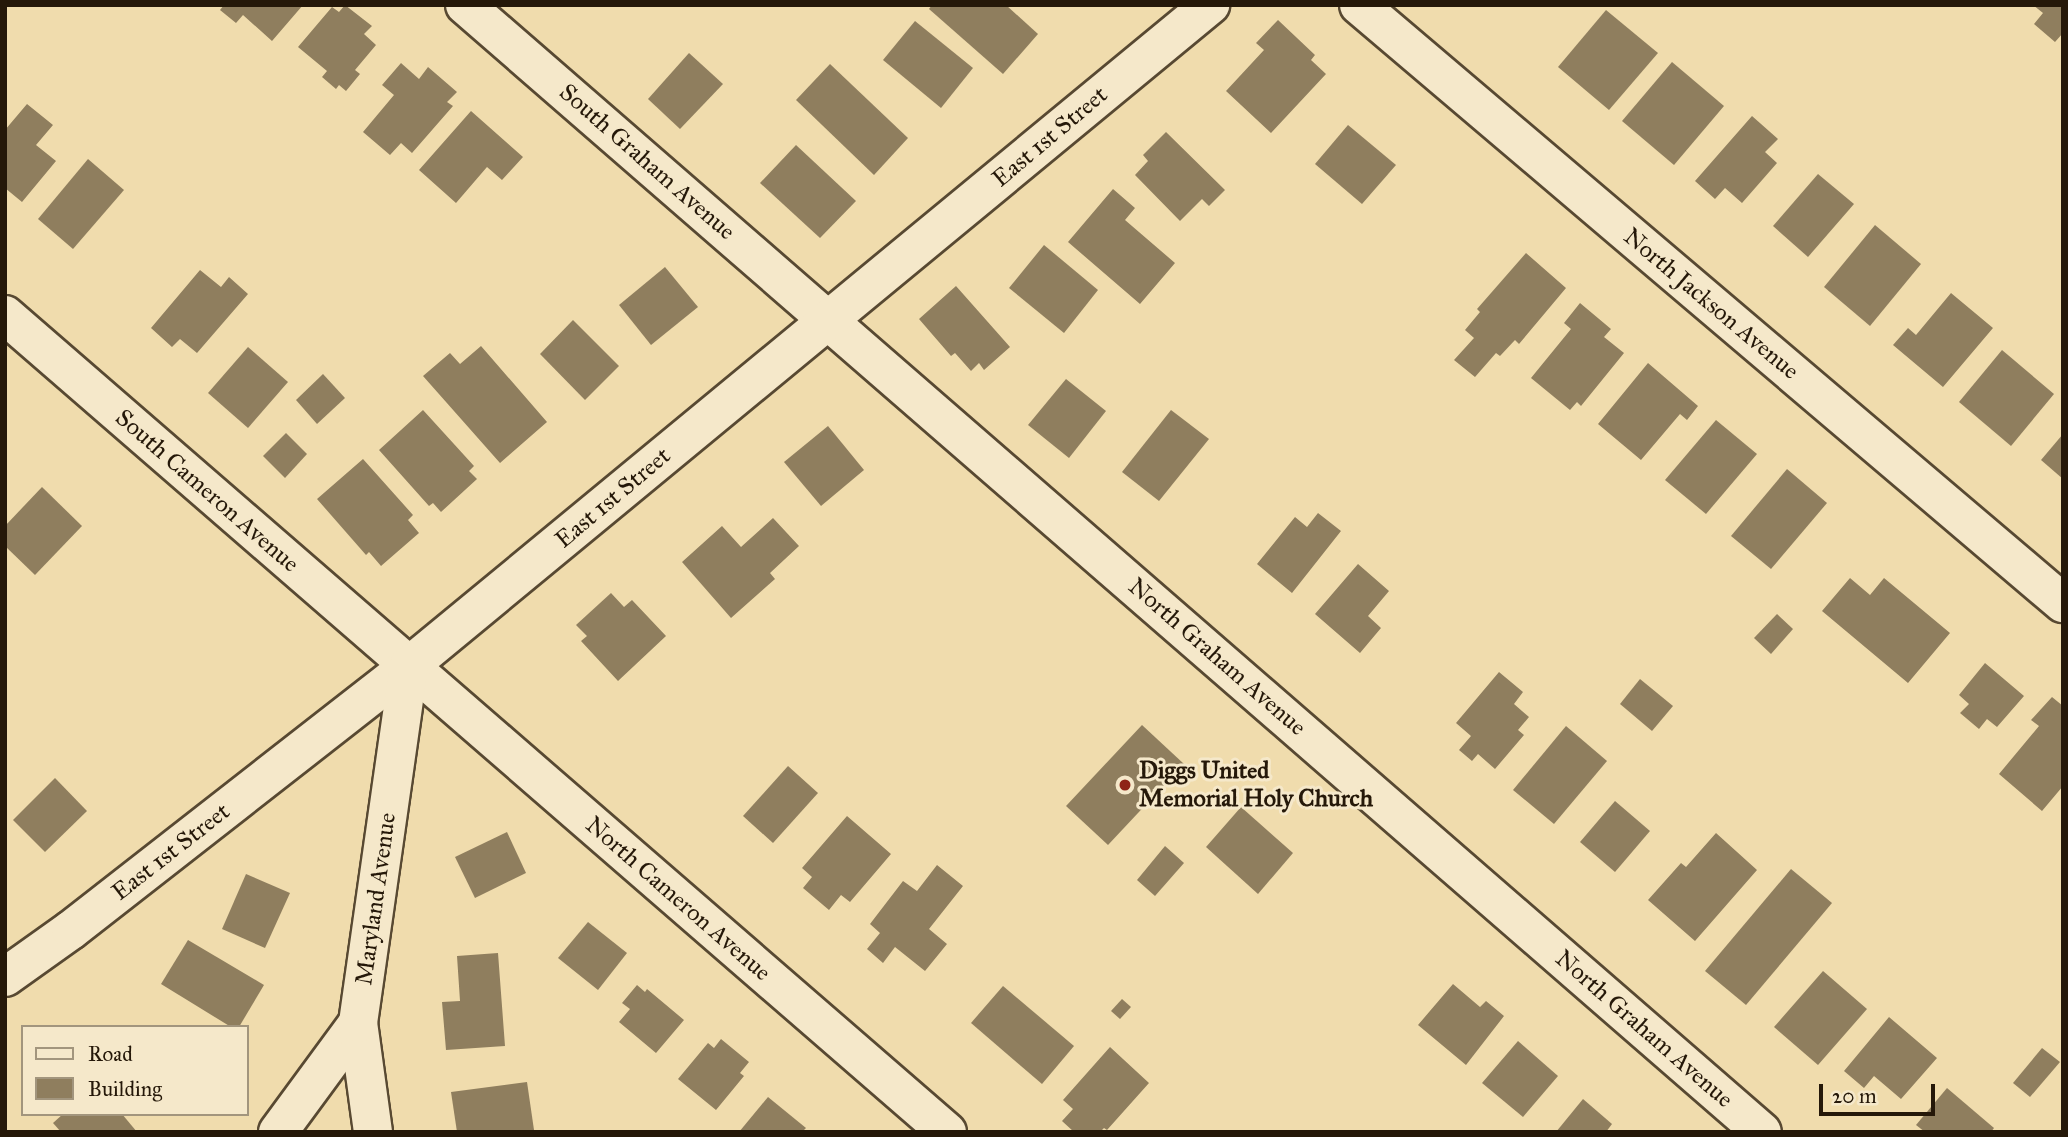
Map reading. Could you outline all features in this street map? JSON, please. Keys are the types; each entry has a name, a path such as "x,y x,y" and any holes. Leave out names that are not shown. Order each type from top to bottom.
{"street":[{"name":"South Graham Avenue","path":"465,5 829,319"},
{"name":"East 1st Street","path":"5,977 81,922 409,666 1210,5"},
{"name":"North Jackson Avenue","path":"1359,5 2063,603"},
{"name":"South Cameron Avenue","path":"5,315 409,666"},
{"name":"North Graham Avenue","path":"829,319 1762,1132"},
{"name":"Maryland Avenue","path":"373,1132 358,1023 409,666"},
{"name":"North Cameron Avenue","path":"409,666 947,1132"},
{"path":"278,1132 358,1023"}],"building":[{"path":"224,5 303,5 272,41 243,15 236,23 220,10"},
{"path":"345,5 372,26 364,34 376,45 355,70 360,74 346,91 339,85 336,89 322,77 327,71 298,47 332,7 339,12"},
{"path":"932,5 1006,5 1038,34 1003,74 929,9"},
{"path":"2033,5 2063,5 2063,33 2055,42 2034,24 2043,13"},
{"path":"1606,10 1658,53 1609,110 1558,67"},
{"path":"1278,20 1315,55 1311,60 1326,74 1271,133 1226,91 1264,50 1256,43"},
{"path":"915,21 973,68 941,108 883,60"},
{"path":"689,53 723,84 680,129 648,99"},
{"path":"1672,62 1724,106 1674,165 1622,121"},
{"path":"401,63 419,79 428,67 457,92 447,102 453,106 412,153 401,143 390,155 363,132 394,95 382,85"},
{"path":"830,64 908,138 874,175 796,100"},
{"path":"27,104 53,125 36,145 56,161 22,202 5,188 5,130"},
{"path":"471,111 523,157 502,180 487,167 456,203 419,170"},
{"path":"1752,116 1778,139 1765,152 1777,163 1742,203 1725,188 1715,199 1695,181"},
{"path":"1348,125 1396,165 1362,204 1315,164"},
{"path":"1166,132 1225,190 1209,206 1202,199 1180,221 1135,175 1148,161 1143,155"},
{"path":"796,145 856,201 820,238 760,183"},
{"path":"88,159 124,190 73,249 38,219"},
{"path":"1818,174 1854,204 1808,257 1773,226"},
{"path":"1113,189 1135,208 1125,220 1175,263 1140,304 1068,242"},
{"path":"1875,225 1921,264 1870,326 1824,287"},
{"path":"1044,245 1098,290 1064,333 1009,288"},
{"path":"1526,253 1566,288 1519,344 1515,340 1500,356 1496,353 1475,377 1454,360 1474,338 1465,330 1480,312 1477,309"},
{"path":"665,267 698,307 651,345 619,305"},
{"path":"200,270 221,287 229,277 248,294 197,353 180,339 172,347 151,328"},
{"path":"956,286 1010,347 984,370 979,363 971,371 955,353 951,356 919,319"},
{"path":"1951,293 1993,328 1943,387 1893,345 1908,328 1916,335"},
{"path":"1580,303 1611,329 1604,337 1624,353 1581,406 1577,402 1570,410 1531,378 1571,329 1564,323"},
{"path":"573,320 619,366 585,400 540,354"},
{"path":"481,346 547,422 500,463 423,376 450,353 460,364"},
{"path":"248,347 288,382 248,428 208,393"},
{"path":"2002,350 2054,394 2011,446 1959,402"},
{"path":"1648,363 1698,406 1687,420 1680,414 1641,460 1598,424"},
{"path":"323,374 345,398 317,424 296,400"},
{"path":"1066,379 1106,411 1069,458 1028,425"},
{"path":"423,410 474,466 469,471 477,479 441,512 433,503 429,506 379,450"},
{"path":"1171,410 1209,439 1159,501 1122,472"},
{"path":"1716,420 1757,454 1706,514 1665,480"},
{"path":"828,426 864,470 821,506 784,462"},
{"path":"286,433 307,454 285,478 263,456"},
{"path":"2063,434 2063,479 2041,460"},
{"path":"363,459 413,515 408,520 419,533 381,566 369,552 366,555 317,499"},
{"path":"1787,469 1827,503 1771,569 1731,536"},
{"path":"42,487 82,526 35,575 5,546 5,526"},
{"path":"1318,513 1341,531 1292,593 1257,564 1295,517 1307,527"},
{"path":"773,518 799,546 770,573 775,579 731,618 682,562 722,526 741,547"},
{"path":"1358,564 1389,591 1368,616 1381,628 1360,653 1315,614"},
{"path":"1850,578 1870,595 1884,578 1950,633 1908,683 1822,611"},
{"path":"611,593 624,607 632,600 666,636 618,681 581,641 587,636 576,625"},
{"path":"1777,614 1793,629 1771,654 1754,638"},
{"path":"1985,663 2024,696 1997,727 1987,719 1979,729 1960,713 1969,704 1959,695"},
{"path":"1499,672 1523,692 1514,704 1529,717 1518,730 1524,735 1495,769 1478,754 1472,761 1459,750 1471,736 1456,723"},
{"path":"1640,679 1673,706 1652,731 1620,704"},
{"path":"2052,697 2063,706 2063,786 2042,811 1999,774 2039,726 2031,720"},
{"name":"Diggs United Memorial Holy Church","path":"1142,725 1184,764 1108,845 1066,806"},
{"path":"1566,726 1607,761 1554,824 1513,790"},
{"path":"788,766 818,793 773,843 743,816"},
{"path":"55,778 87,811 45,852 13,820"},
{"path":"1615,801 1650,831 1615,872 1580,842"},
{"path":"1241,807 1293,853 1258,894 1206,847"},
{"path":"847,816 891,854 850,902 841,895 829,910 803,888 812,877 802,868"},
{"path":"507,832 526,873 475,898 455,857"},
{"path":"1716,833 1757,870 1695,941 1648,900 1681,863 1686,867"},
{"path":"1165,846 1184,863 1155,896 1137,880"},
{"path":"937,865 963,886 929,929 947,944 925,971 895,947 883,963 867,949 880,933 870,924 903,881 917,891"},
{"path":"1791,869 1832,903 1746,1005 1705,971"},
{"path":"246,874 290,893 265,948 222,929"},
{"path":"588,922 627,953 598,990 558,958"},
{"path":"188,940 264,985 240,1025 228,1025 161,984"},
{"path":"498,953 505,1046 446,1050 442,1002 460,1001 457,956"},
{"path":"1823,971 1867,1009 1818,1065 1774,1027"},
{"path":"1453,984 1480,1007 1486,1001 1504,1016 1466,1065 1418,1025"},
{"path":"637,985 645,992 647,989 684,1020 656,1053 619,1022 630,1009 622,1003"},
{"path":"1003,986 1074,1046 1042,1084 971,1023"},
{"path":"1122,999 1131,1007 1120,1019 1111,1011"},
{"path":"1889,1017 1937,1058 1901,1099 1874,1076 1864,1088 1844,1071"},
{"path":"721,1039 749,1062 740,1073 744,1076 716,1110 678,1079 708,1043 714,1048"},
{"path":"1518,1041 1558,1076 1523,1117 1482,1083"},
{"path":"1110,1047 1149,1083 1107,1130 1104,1128 1100,1132 1074,1132 1062,1121 1073,1109 1063,1100"},
{"path":"2042,1048 2060,1062 2030,1097 2013,1083"},
{"path":"527,1082 534,1130 457,1132 451,1092"},
{"path":"1947,1088 1994,1128 1991,1132 1925,1132 1916,1125"},
{"path":"768,1097 806,1128 802,1132 739,1132"},
{"path":"1583,1099 1612,1124 1606,1132 1556,1132"},
{"path":"61,1116 124,1116 137,1132 61,1132 53,1123"}],"place":[{"name":"Diggs United Memorial Holy Church","path":"1125,785"}]}
